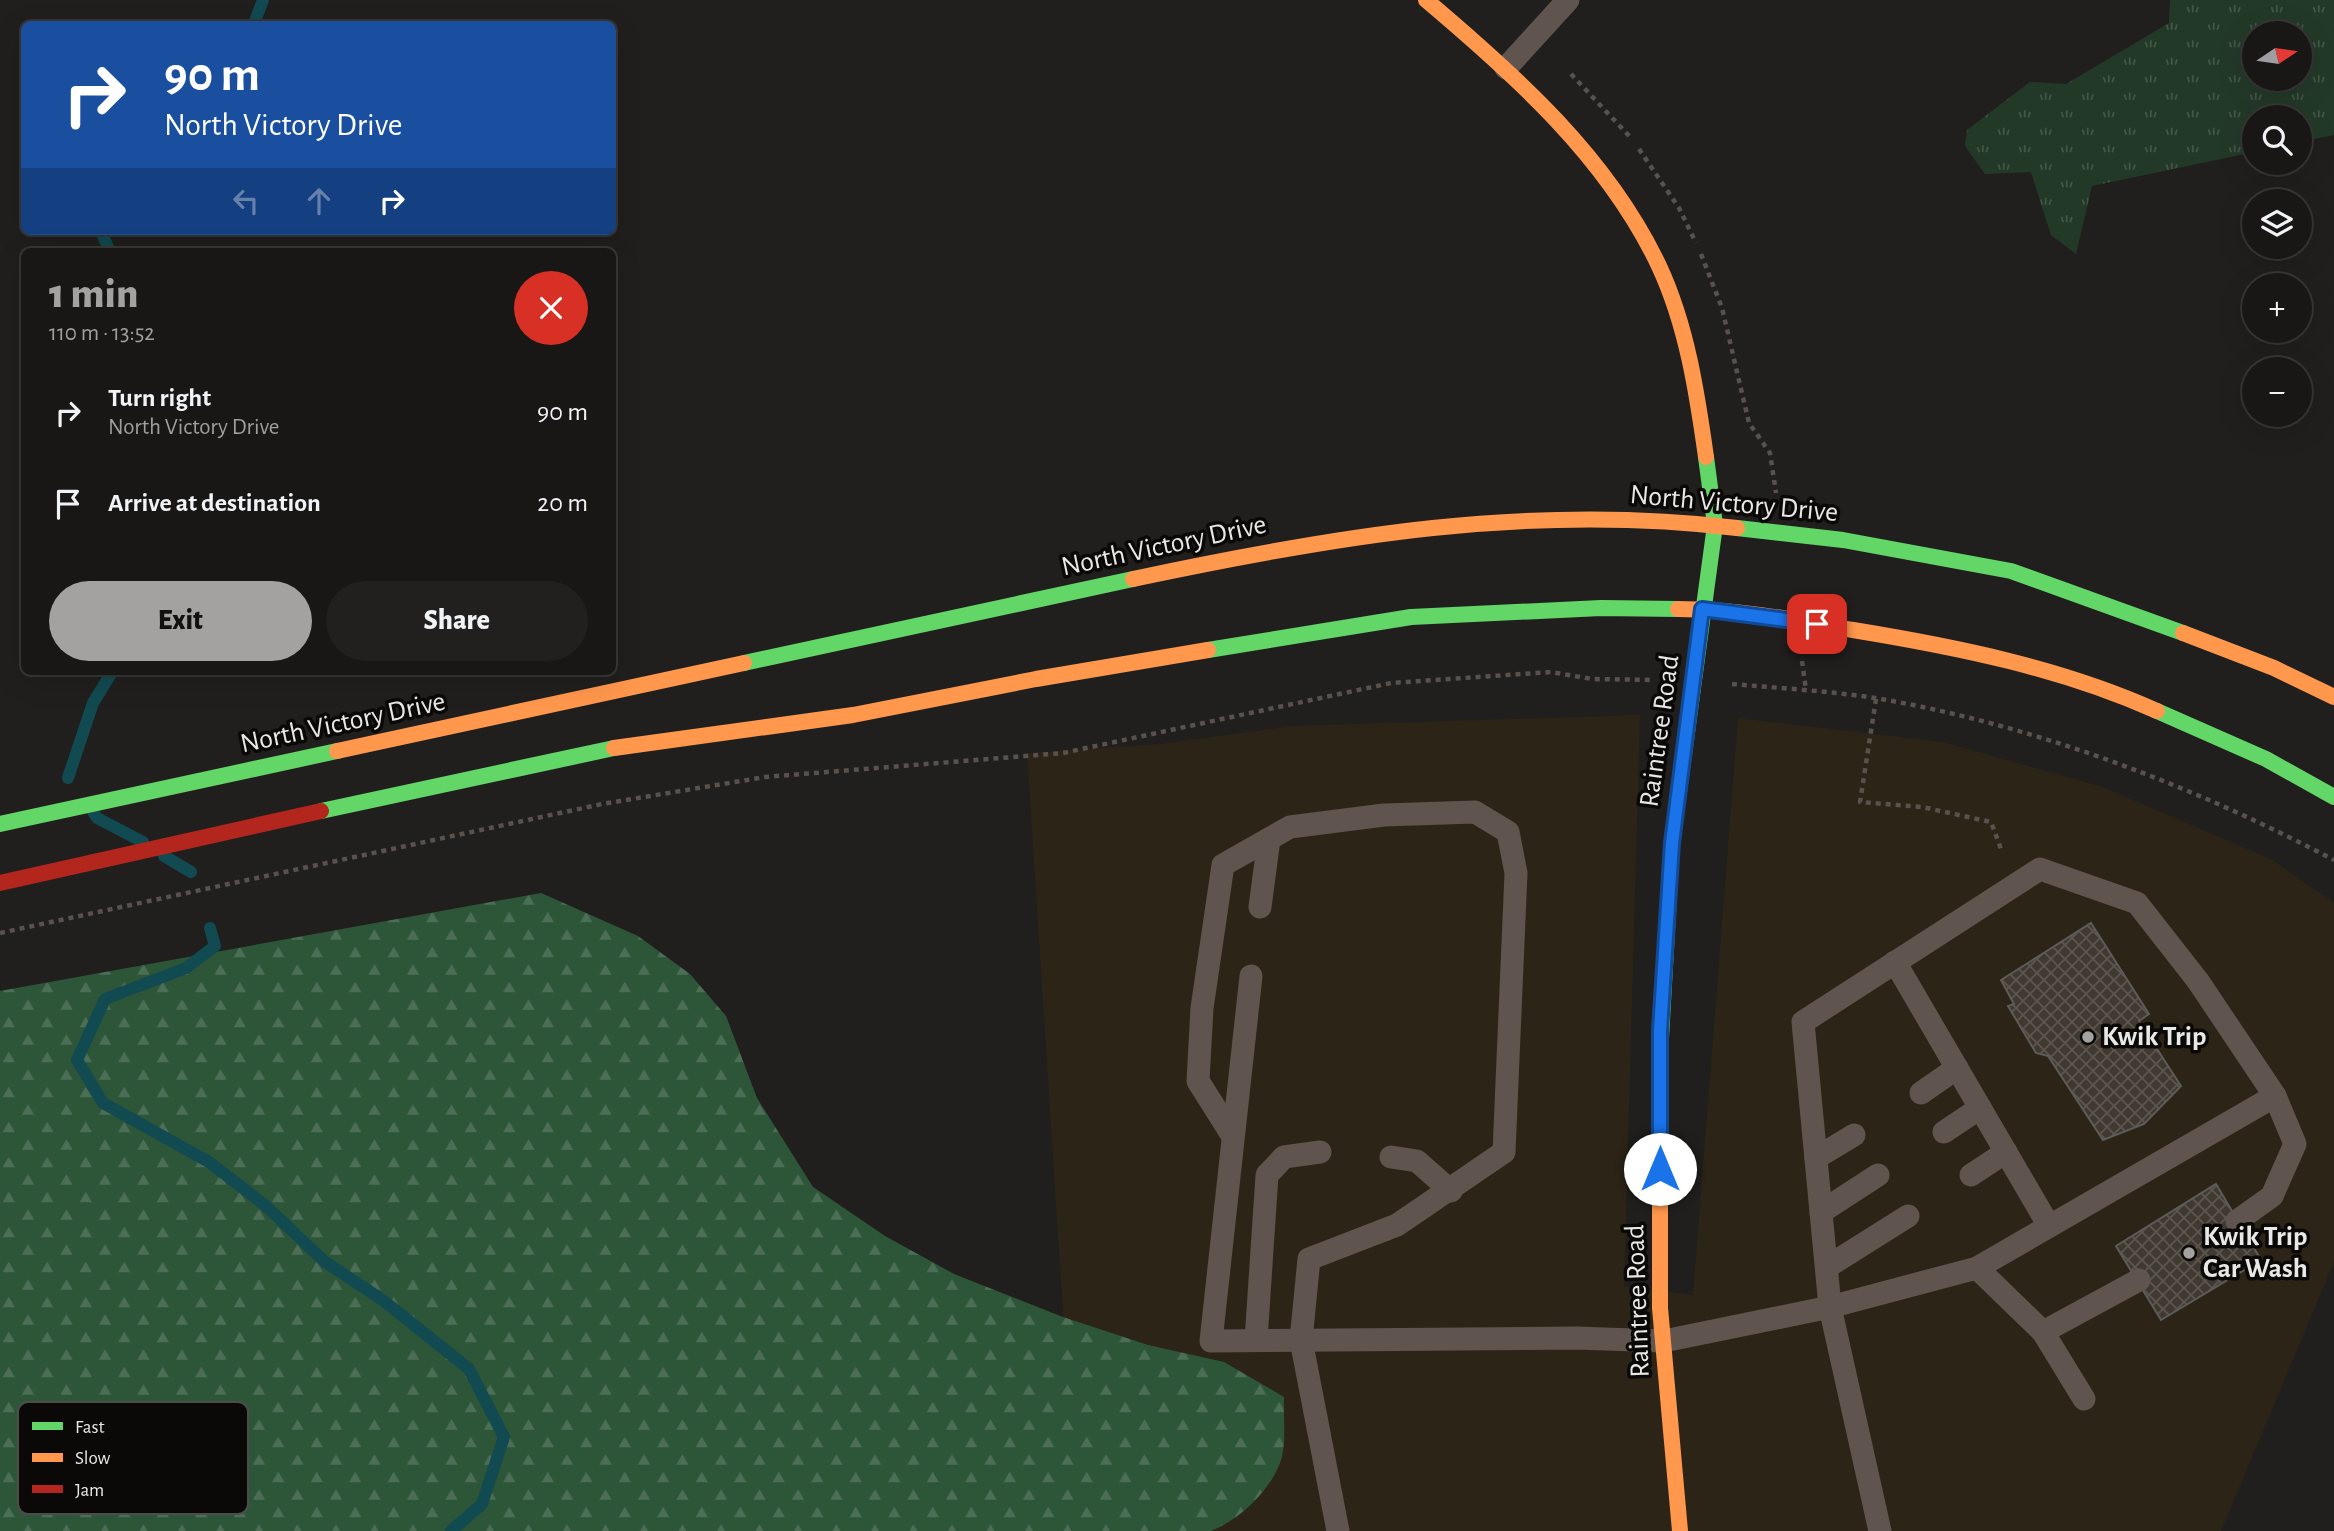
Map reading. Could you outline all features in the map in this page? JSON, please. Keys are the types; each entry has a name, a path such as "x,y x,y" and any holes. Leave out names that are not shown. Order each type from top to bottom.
{"main road":[{"name":"Raintree Road","path":"1426,0 1506,68 1601,170 1645,239 1660,268 1681,325 1697,394 1715,525 1672,843 1660,1030 1660,1308 1680,1531"},
{"name":"North Victory Drive","path":"0,824 1331,539 1495,520 1614,519 1715,525 1843,540 2011,571 2130,612 2274,668 2334,697"},
{"path":"0,883 590,751 853,715 1036,679 1411,617 1601,608 1702,609 1796,620 1952,646 2102,686 2266,759 2334,796"}],"lane":[{"path":"1506,68 1568,0"},
{"path":"1231,1135 1198,1081 1202,1007 1223,865 1290,827 1384,815 1475,812 1508,832 1516,873 1504,1152 1451,1191 1397,1225 1309,1259 1301,1340 1338,1531"},
{"path":"1260,907 1269,839"},
{"path":"1880,1531 1830,1307 1803,1022 2040,869 2137,903 2198,981 2275,1096 2295,1144 2272,1196 2237,1221"},
{"path":"1895,962 2049,1226"},
{"path":"1251,975 1231,1135 1211,1340 1576,1338 1664,1341 1830,1307 1977,1268 2275,1096"},
{"path":"1921,1093 1957,1068"},
{"path":"1944,1132 1980,1108"},
{"path":"1816,1158 1854,1135"},
{"path":"1256,1340 1268,1175 1284,1157 1320,1152"},
{"path":"1971,1175 2006,1152"},
{"path":"1391,1157 1417,1161 1451,1191"},
{"path":"1821,1212 1878,1175"},
{"path":"1827,1267 1908,1216"},
{"path":"1977,1268 2043,1332 2084,1399"},
{"path":"2043,1332 2139,1280"}],"path":[{"path":"0,933 602,804 765,778 1063,752 1391,683 1551,672 1592,679 1693,680 1876,699 2000,726 2078,749 2194,793 2274,828 2334,860"},
{"path":"1876,699 1860,802 1922,807 1991,822 2001,849"}],"shaded area":[{"path":"1640,715 1624,1286 1693,1295 1738,718 1943,742 2103,787 2271,859 2334,903 2334,1262 2221,1531 1077,1531 1027,753 1160,744 1292,726"}],"green space":[{"path":"2170,0 2334,0 2334,135 2312,140 2312,105 2242,105 2242,155 2092,186 2076,254 2051,235 2031,172 1985,174 1965,146 1967,130 2030,82 2066,84 2169,23"},
{"path":"541,893 638,936 690,974 726,1016 757,1098 813,1187 885,1236 954,1274 1063,1317 1148,1345 1224,1362 1284,1397 1284,1439 1280,1463 1269,1484 1252,1504 1232,1520 1211,1531 0,1531 0,991"}],"building":[{"name":"Kwik Trip","path":"2091,923 2149,1014 2139,1021 2181,1086 2144,1124 2103,1140 2048,1056 2036,1053 2008,1006 2014,1004 2001,980"},
{"name":"Kwik Trip Car Wash","path":"2216,1184 2261,1260 2161,1320 2116,1246"}],"waterway":[{"path":"255,21 263,0"},
{"path":"103,235 108,248"},
{"path":"68,778 93,703 110,675"},
{"path":"93,812 97,818 143,842"},
{"path":"164,856 191,872"},
{"path":"210,928 215,946 186,968 105,999 77,1060 103,1103 209,1162 266,1206 324,1261 384,1301 469,1369 504,1437 482,1504 451,1531"}],"traffic: fast":[{"path":"1660,1055 1672,843 1715,525 1706,457"},
{"path":"1737,528 1843,540 2011,571 2183,633"},
{"path":"744,663 1133,579"},
{"path":"1208,650 1411,617 1601,608 1678,609"},
{"path":"2157,711 2266,759 2334,797"},
{"path":"321,811 614,748"},
{"path":"0,824 337,751"}],"traffic: slow":[{"path":"1426,0 1493,58 1557,121 1587,154 1638,227 1659,266 1677,312 1695,384 1706,457"},
{"path":"1133,579 1283,549 1433,528 1583,519 1660,521 1737,528"},
{"path":"1678,609 1766,616 1970,652 2046,671 2157,711"},
{"path":"2183,633 2274,668 2334,697"},
{"path":"614,748 853,715 1036,679 1208,650"},
{"path":"337,751 744,663"},
{"path":"1660,1055 1660,1308 1680,1531"}],"traffic: jam":[{"path":"0,883 321,811"}],"place":[{"name":"Kwik Trip","path":"2088,1037"},
{"name":"Kwik Trip Car Wash","path":"2189,1253"}],"route":[{"path":"1660,1169 1660,1030 1672,843 1702,609 1817,624"}]}
